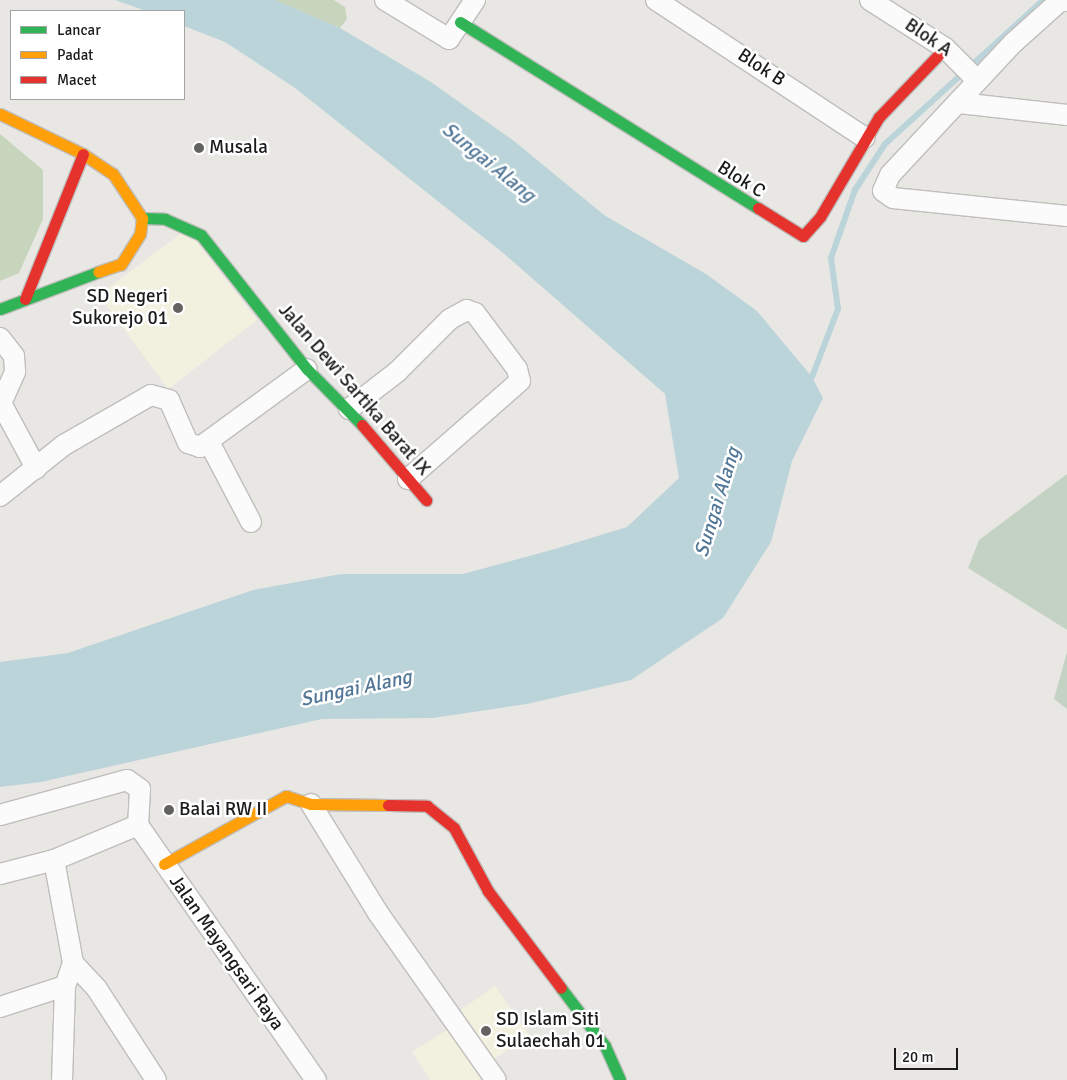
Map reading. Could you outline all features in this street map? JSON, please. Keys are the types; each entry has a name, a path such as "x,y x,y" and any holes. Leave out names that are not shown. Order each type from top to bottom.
{"street":[{"path":"385,0 455,31 475,0"},
{"name":"Blok B","path":"656,0 865,138"},
{"name":"Blok A","path":"870,0 946,48 970,72"},
{"path":"1067,1 1061,0 970,72 959,103 883,184 883,191 893,198 1067,216"},
{"name":"Blok C","path":"455,31 803,236 820,217 865,138 900,93 946,48"},
{"path":"959,103 1067,115"},
{"path":"0,114 83,154 125,186 142,218 140,234 121,264 0,309"},
{"path":"25,299 83,154"},
{"name":"Jalan Dewi Sartika Barat IX","path":"142,218 166,219 201,235 307,369 349,409 426,500"},
{"path":"349,409 397,372 450,319 467,310 475,313 518,369 520,381 408,479"},
{"path":"0,338 14,356 15,372 1,405 36,468"},
{"path":"0,496 64,445 156,394 169,400 188,443 194,447 210,444 307,369"},
{"path":"210,444 251,522"},
{"path":"0,814 127,780 140,789 138,825 54,860 0,874"},
{"path":"164,864 268,803 286,796 311,804 428,806 454,828 488,891 605,1046 620,1079"},
{"path":"311,804 378,913 496,1080"},
{"name":"Jalan Mayangsari Raya","path":"138,825 316,1080"},
{"path":"54,860 73,962 65,986 62,1080"},
{"path":"73,962 97,989 156,1080"},
{"path":"0,1007 65,986"}],"shaded area":[{"path":"275,0 334,0 345,7 347,19 340,28"},
{"path":"0,134 43,170 43,219 19,273 0,281"},
{"name":"SD Negeri Sukorejo 01","path":"187,229 257,320 168,389 99,295"},
{"path":"1067,474 1067,630 968,568 979,540"},
{"path":"1067,652 1067,709 1054,699"},
{"name":"SD Islam Siti Sulaechah 01","path":"495,986 529,1035 483,1067 491,1080 430,1080 412,1052 453,1026 449,1018"}],"water":[{"name":"Sungai Alang","path":"115,0 275,0 340,28 431,82 514,141 604,215 706,274 757,311 812,377 823,398 792,461 771,542 723,618 631,680 527,704 433,718 322,719 41,782 0,787 0,662 68,653 253,590 341,574 463,574 627,527 679,478 665,394 502,252 295,88 225,42 185,26 185,10 143,10"}],"waterway":[{"path":"812,377 838,309 831,258 855,190 885,144 1043,0"}],"traffic: fast":[{"path":"460,22 758,208"},
{"path":"142,218 165,219 201,235 307,369 362,425"},
{"path":"0,309 98,272"},
{"path":"561,988 605,1046 620,1080"}],"traffic: slow":[{"path":"0,114 83,154 113,174 142,218 140,234 121,264 98,272"},
{"path":"164,864 286,796 311,804 388,805"}],"traffic: jam":[{"path":"758,208 803,236 820,217 879,117 945,48"},
{"path":"25,299 83,154"},
{"path":"362,425 426,500"},
{"path":"388,805 427,806 454,828 488,891 561,988"}],"place":[{"name":"Musala","path":"199,148"},
{"name":"SD Negeri Sukorejo 01","path":"178,308"},
{"name":"Balai RW II","path":"169,810"},
{"name":"SD Islam Siti Sulaechah 01","path":"486,1031"}]}
